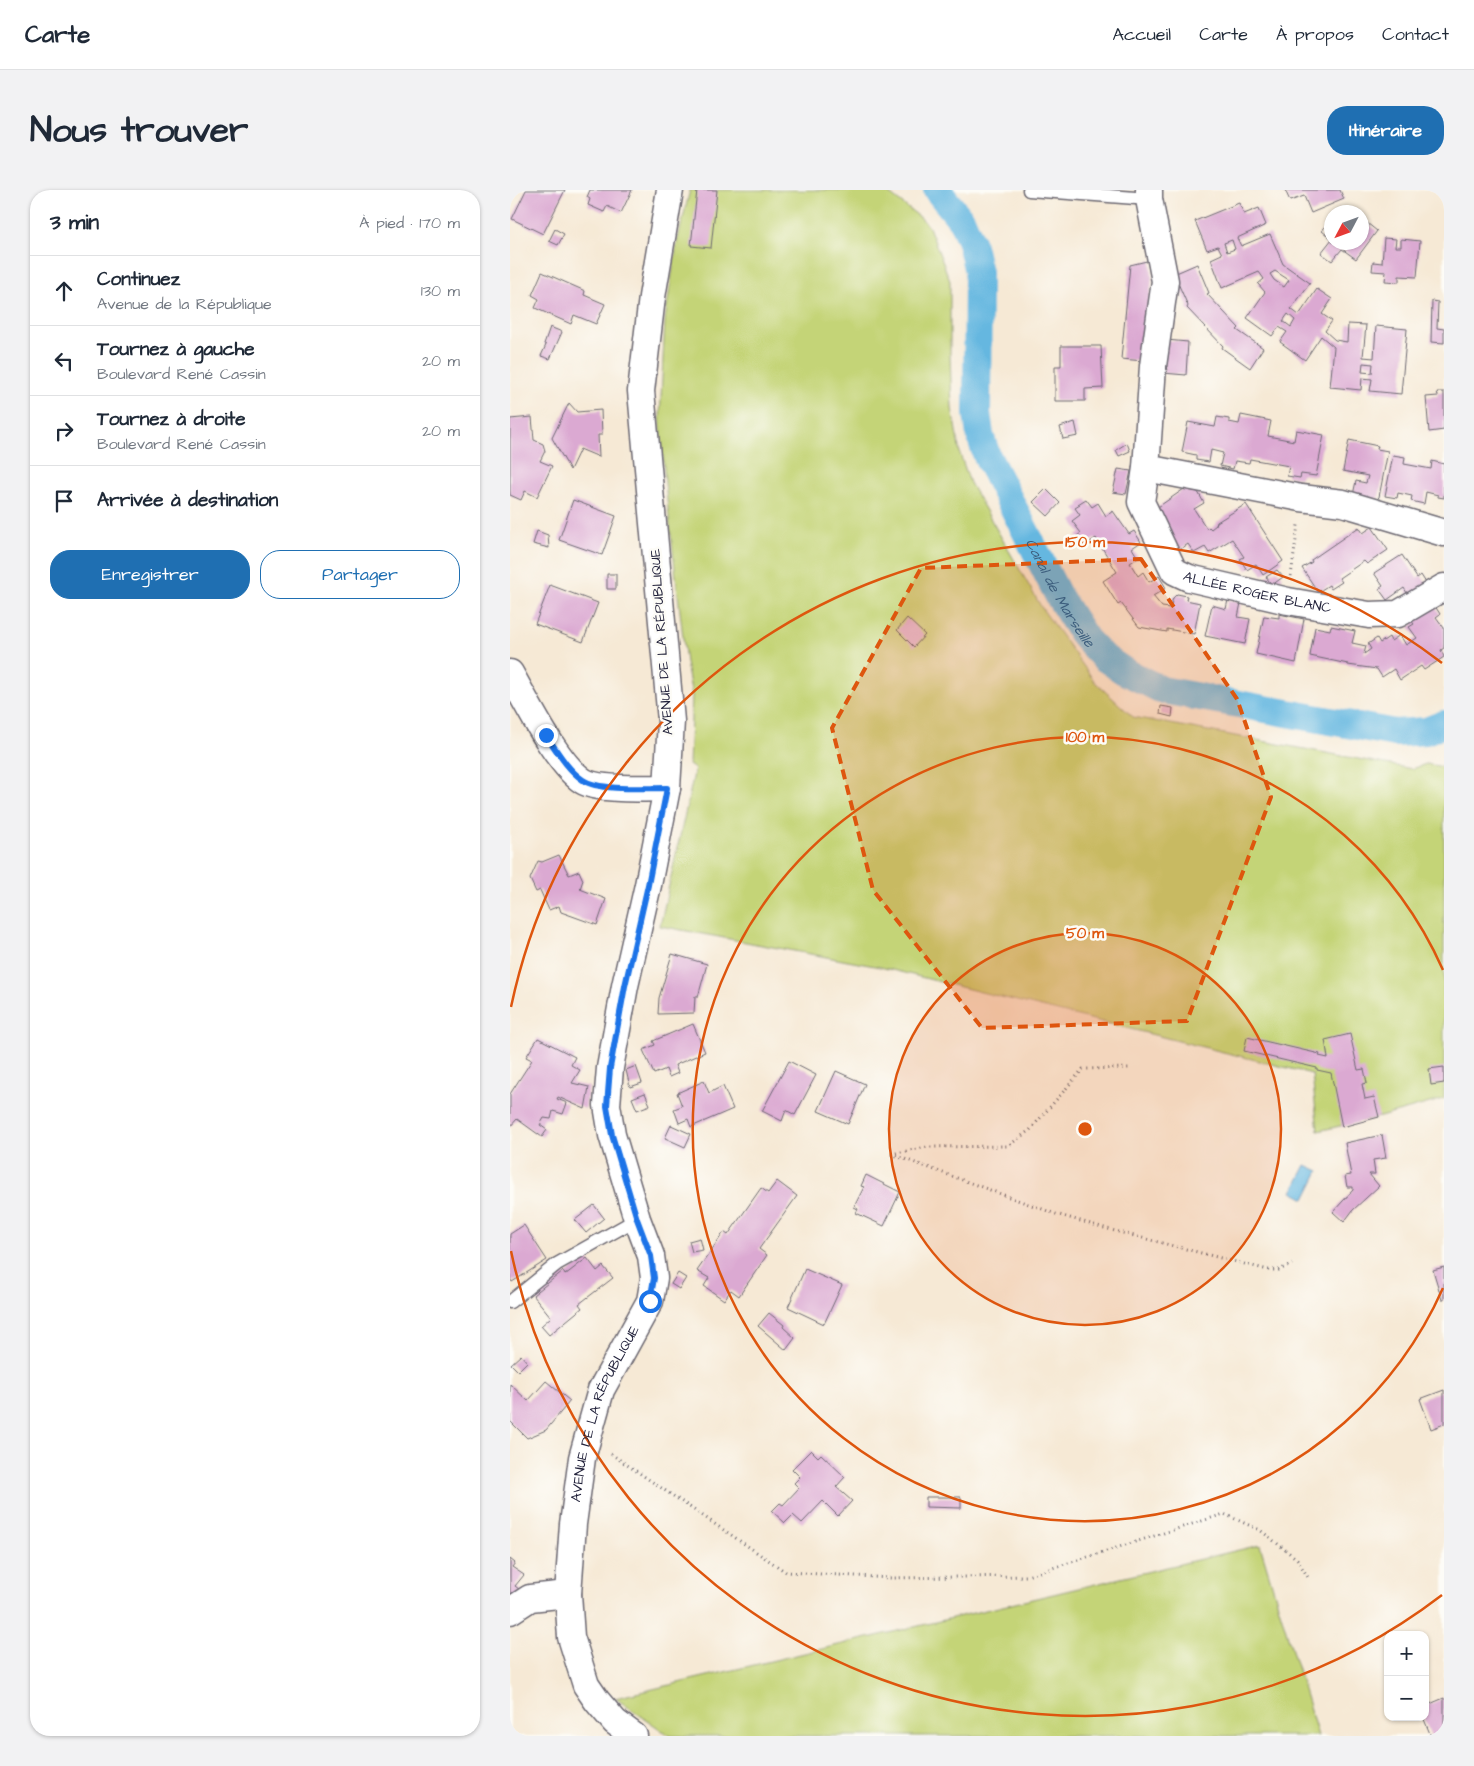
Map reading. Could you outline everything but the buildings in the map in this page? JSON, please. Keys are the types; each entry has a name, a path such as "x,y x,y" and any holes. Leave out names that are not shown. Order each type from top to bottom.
{"street":[{"name":"AVENUE DE LA RÉPUBLIQUE","path":"634,1736 616,1722 586,1686 570,1637 568,1594 573,1524 582,1458 601,1390 650,1301 654,1278 651,1256 637,1219 612,1135 607,1106 610,1068 625,986 648,885 667,788 671,720 641,391 652,297 670,190"},
{"name":"ALLÉE ROGER BLANC","path":"1149,195 1165,281 1153,366 1146,468 1141,502 1174,571 1189,578 1288,601 1369,615 1398,614 1444,587"},
{"path":"1146,468 1301,498 1343,503 1444,533"},
{"path":"510,673 564,762 584,781 611,788 667,788"},
{"path":"510,1611 530,1598 568,1594"}],"lane":[{"path":"1030,190 1149,195"},
{"path":"510,1302 557,1264 637,1219"}],"path":[{"path":"1288,601 1301,498"},
{"path":"1131,1068 1083,1069 1030,1130 1008,1146 927,1147 891,1154 1056,1214 1115,1231 1268,1270 1279,1270 1292,1264"},
{"path":"588,1438 786,1572 891,1578 1027,1576 1224,1514 1260,1530 1297,1559 1309,1579"}],"highlighted area":[{"path":"1141,559 1237,699 1271,797 1187,1021 982,1028 873,890 832,728 921,568"}],"green space":[{"path":"690,190 882,190 921,218 929,227 950,281 952,408 960,454 970,483 1043,610 1095,682 1133,717 1412,769 1426,764 1444,767 1444,1099 1380,1117 1318,1131 1312,1074 880,967 660,926 695,769 689,765 692,696 686,663 665,483 660,418 665,319 677,242"},
{"path":"1260,1545 1318,1736 670,1736 615,1698"}],"water":[{"path":"1306,1165 1319,1171 1305,1199 1292,1192"}],"waterway":[{"name":"Canal de Marseille","path":"937,190 962,221 971,242 978,272 977,413 980,435 987,456 1058,595 1086,639 1103,657 1124,671 1162,690 1395,733 1426,731 1444,724"}],"route":[{"path":"546,735 564,762 584,781 611,788 667,788 648,885 625,986 610,1068 607,1106 612,1135 637,1219 651,1256 654,1278 650,1301"}]}
